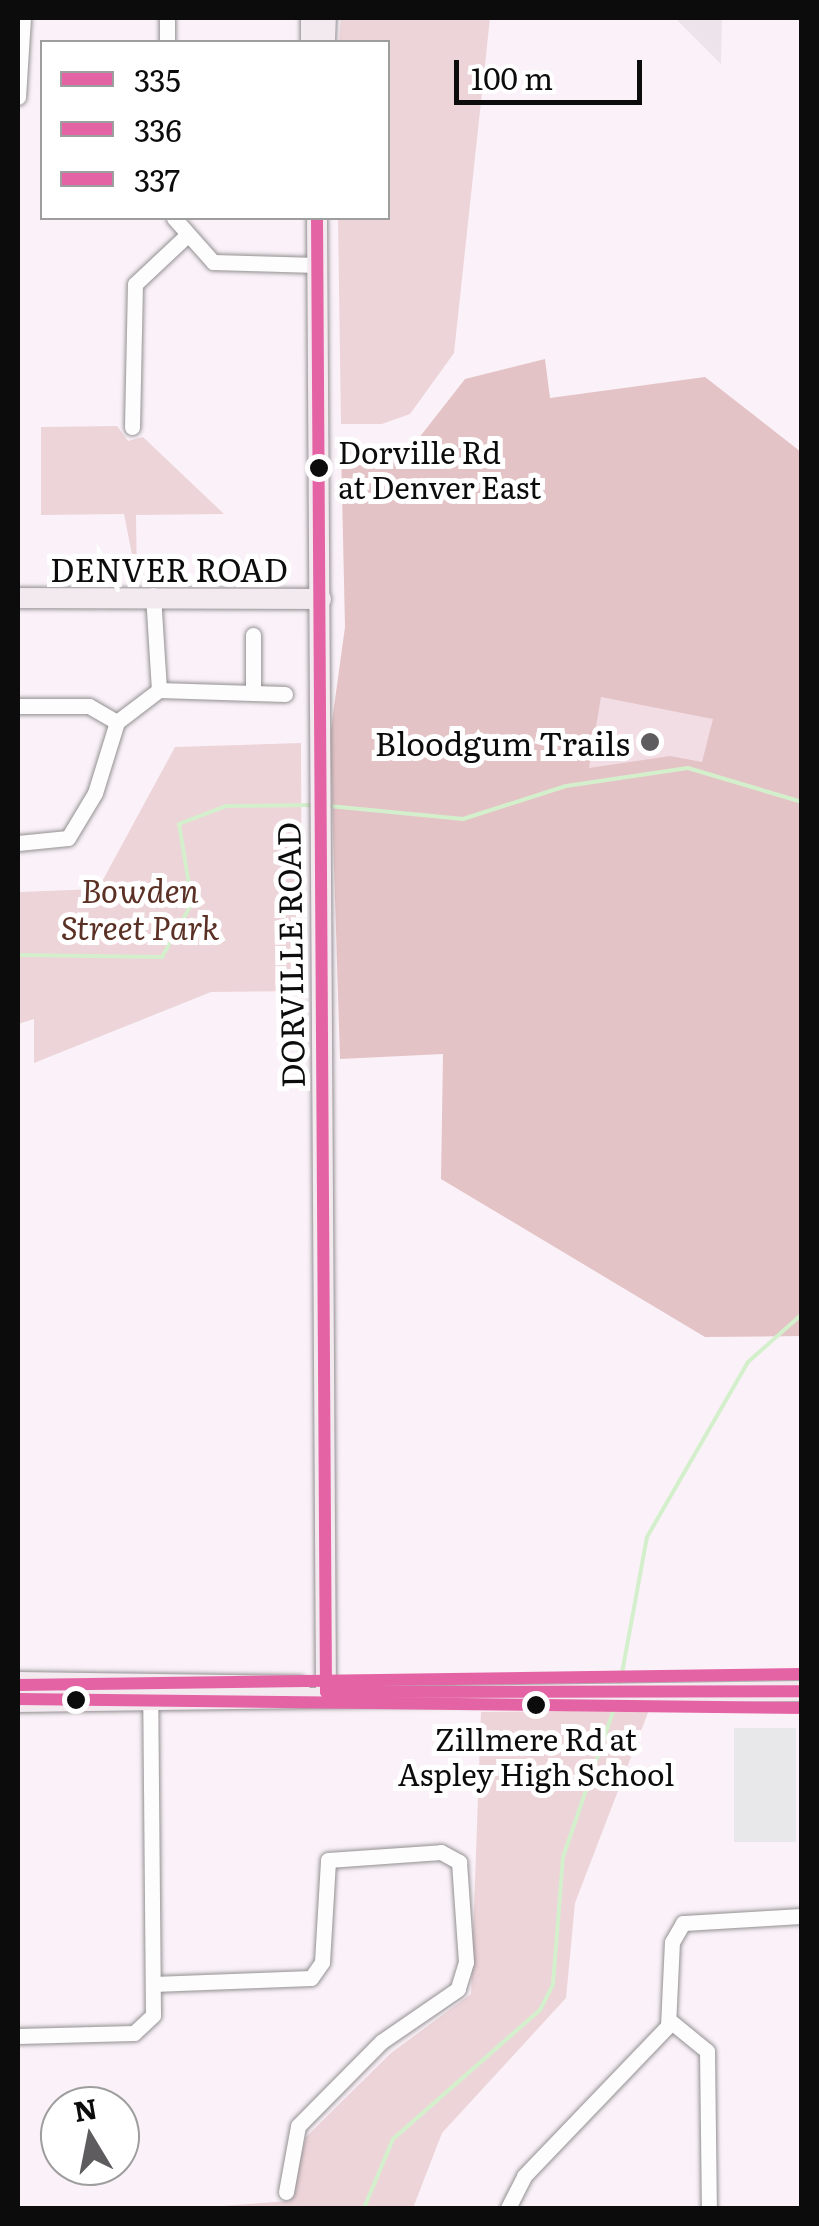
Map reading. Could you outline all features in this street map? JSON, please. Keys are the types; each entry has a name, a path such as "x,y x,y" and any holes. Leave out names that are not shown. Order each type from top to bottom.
{"street":[{"path":"18,97 23,18"},
{"path":"175,220 185,238 213,262 318,266"},
{"name":"DORVILLE ROAD","path":"317,220 321,599 316,827 326,1692"},
{"path":"132,428 135,284 185,238"},
{"path":"154,595 159,690"},
{"name":"DENVER ROAD","path":"18,598 154,595 321,599"},
{"path":"252,693 253,635"},
{"path":"18,843 68,838 95,793 117,722 159,690 285,694"},
{"path":"18,706 89,706 117,722"},
{"path":"18,1682 150,1691 802,1691"},
{"path":"18,1702 150,1691"},
{"path":"18,2036 140,2032 153,2014 150,1691"},
{"path":"154,1984 310,1978 322,1962 328,1860 441,1852 459,1862 466,1962 458,1989 381,2042 298,2126 286,2192"},
{"path":"508,2208 524,2176 670,2020 672,1942 684,1923 802,1916"},
{"path":"670,2020 706,2051 709,2208"}],"shaded area":[{"path":"675,18 722,18 721,64"},
{"path":"545,359 550,398 705,377 801,452 801,1336 705,1337 441,1179 443,1054 340,1059 330,736 345,627 341,448 415,443 465,379"},
{"name":"Bloodgum Trails","path":"601,697 713,719 702,762 670,756 589,768"},
{"path":"734,1728 796,1728 796,1842 734,1842"}],"green space":[{"path":"341,18 490,18 454,353 410,414 382,424 341,424 338,220 390,220 390,40 339,40"},
{"path":"117,426 128,441 143,437 224,514 136,515 137,580 124,514 41,515 41,427"},
{"name":"Bowden Street Park","path":"301,743 302,991 211,992 34,1063 34,1019 18,1024 18,892 98,889 175,747"},
{"path":"649,1710 575,1903 566,1998 442,2133 413,2208 195,2208 289,2201 306,2137 391,2053 471,1994 481,1712"}],"waterway":[{"path":"329,806 463,819 566,786 688,768 802,802"},
{"path":"18,955 162,957 192,903 179,824 226,806 314,805"},
{"path":"620,1684 647,1537 748,1362 802,1314"},
{"path":"364,2208 393,2139 540,2010 553,1984 563,1857 616,1703"}],"transit line":[{"name":"335","path":"317,220 326,1692"},
{"name":"337","path":"18,1685 802,1674"},
{"name":"335","path":"326,1692 802,1691"},
{"name":"336","path":"18,1699 802,1708"}],"place":[{"name":"Dorville Rd at Denver East","path":"319,468"},
{"name":"Bloodgum Trails","path":"650,742"},
{"name":"Zillmere Rd at Aspley High School","path":"536,1705"}]}
